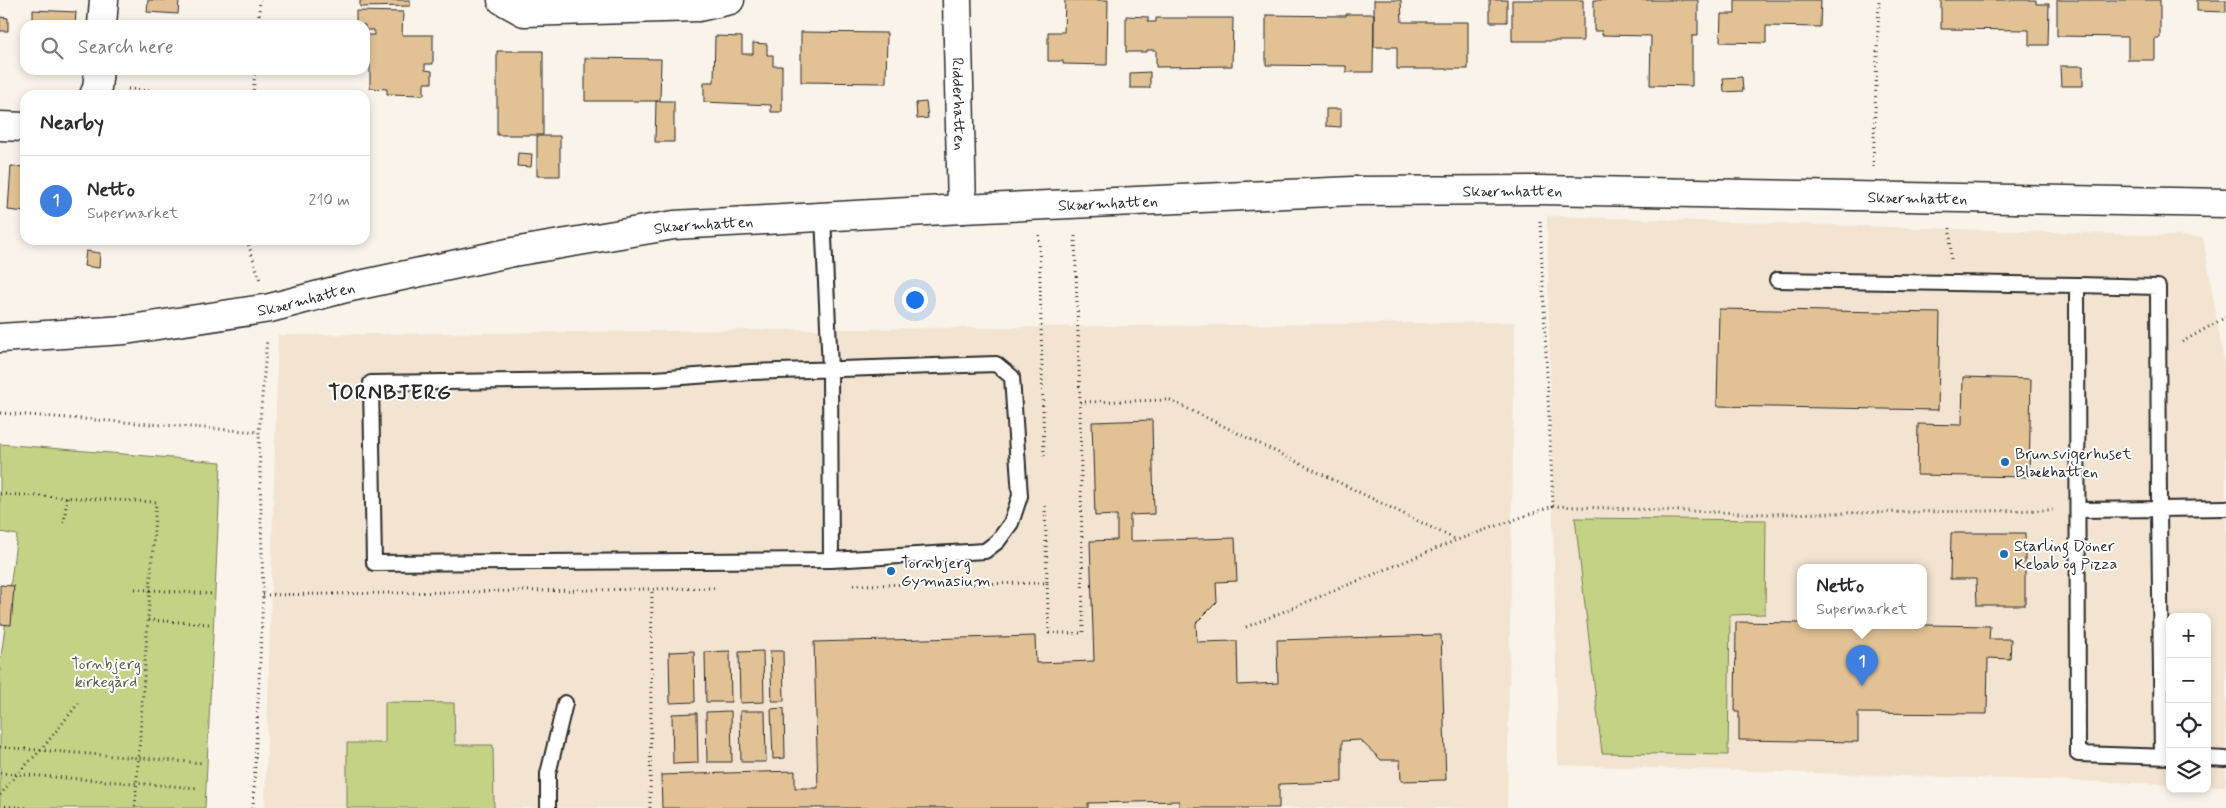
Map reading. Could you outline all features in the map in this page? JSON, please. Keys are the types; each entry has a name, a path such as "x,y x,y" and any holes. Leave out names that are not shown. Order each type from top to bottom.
{"street":[{"path":"102,20 104,0"},
{"path":"502,0 524,12 698,7 730,0"},
{"name":"Ridderhatten","path":"957,0 962,209"},
{"path":"0,126 20,127"},
{"name":"Skærmhatten","path":"0,338 125,330 270,308 346,288 513,252 674,225 1074,203 1354,191 1539,190 2226,202"}],"lane":[{"path":"823,216 830,369 831,560"},
{"path":"1777,280 2077,285 2158,287 2159,509 2166,757 2078,754 2079,510 2077,285"},
{"path":"996,364 1012,377 1020,496 1012,522 998,541 984,551 831,560 374,564 371,383 655,379 830,369 996,364"},
{"path":"2079,510 2226,508"},
{"path":"548,808 548,774 565,703"},
{"path":"2211,758 2226,759"}],"path":[{"path":"258,20 260,0"},
{"path":"1872,196 1879,0"},
{"path":"253,90 254,75"},
{"path":"97,84 182,90"},
{"path":"1539,190 1553,506"},
{"path":"1950,198 1951,283"},
{"path":"1045,493 1049,633 1083,633 1080,402 1074,203"},
{"path":"1038,205 1044,463"},
{"path":"249,245 270,308 259,432 263,595 253,808"},
{"path":"2158,356 2226,318"},
{"path":"1080,402 1170,400 1457,540"},
{"path":"0,413 259,432"},
{"path":"0,494 156,502 135,808"},
{"path":"64,523 67,498"},
{"path":"1246,627 1457,540 1553,506 1767,514 2079,510"},
{"path":"850,586 1047,582"},
{"path":"650,808 652,588"},
{"path":"263,595 721,588"},
{"path":"135,589 212,594"},
{"path":"148,620 209,624"},
{"path":"0,795 17,774 41,750 81,700"},
{"path":"0,747 203,763"},
{"path":"0,773 199,788"},
{"path":"0,806 29,808"}],"shaded area":[{"path":"1547,216 2203,237 2226,374 2226,786 2211,786 2211,613 2166,613 2166,784 1558,765"},
{"name":"Tornbjerg Gymnasium","path":"1515,322 1507,808 265,808 278,335"}],"green space":[{"name":"Tornbjerg kirkegård","path":"0,444 221,462 205,808 0,808 0,665 17,535 0,532"},
{"path":"1575,518 1766,520 1765,614 1730,615 1728,755 1602,753"},
{"path":"385,702 454,703 455,745 493,745 494,808 347,808 347,743 385,743"}],"building":[{"path":"148,0 179,0 178,14 147,12"},
{"path":"360,0 410,0 410,6 360,7"},
{"path":"1065,0 1108,0 1107,65 1063,64 1063,61 1048,61 1048,32 1064,32"},
{"path":"1374,0 1401,0 1402,22 1468,22 1468,69 1397,69 1397,47 1374,47"},
{"path":"1490,0 1507,0 1507,22 1490,22"},
{"path":"1512,0 1583,0 1583,41 1512,41"},
{"path":"1594,0 1698,0 1698,36 1692,36 1692,86 1650,85 1651,36 1602,35 1602,31 1594,31"},
{"path":"1735,0 1821,0 1820,27 1766,26 1766,43 1720,42 1721,14 1735,14"},
{"path":"1941,0 2036,0 2036,4 2049,4 2048,45 2029,45 2029,30 1941,29"},
{"path":"2057,0 2160,0 2160,38 2155,38 2155,60 2128,60 2128,37 2057,36"},
{"path":"2197,0 2226,0 2226,12 2197,11"},
{"path":"33,10 76,12 75,20 33,20"},
{"path":"356,11 403,12 402,35 433,35 433,64 425,64 425,70 432,71 432,83 424,83 424,95 387,94 387,89 370,88 370,35 374,35 374,30 370,30 370,20 356,20"},
{"path":"1346,14 1374,14 1373,72 1346,72 1346,66 1266,65 1266,15 1346,16"},
{"path":"1126,16 1148,17 1148,22 1156,22 1156,18 1233,18 1232,66 1156,67 1156,50 1126,52"},
{"path":"0,17 8,18 8,31 0,31"},
{"path":"801,32 887,33 886,83 801,82"},
{"path":"715,36 742,37 742,54 753,54 753,43 767,44 767,55 773,55 773,66 782,66 782,112 771,112 771,105 704,102 704,82 714,82"},
{"path":"497,51 543,51 543,135 497,135"},
{"path":"585,58 661,59 660,101 585,101"},
{"path":"2060,66 2083,66 2083,86 2061,86"},
{"path":"1150,72 1150,88 1130,88 1130,73"},
{"path":"1742,77 1743,91 1724,92 1723,78"},
{"path":"656,101 674,101 674,142 655,142"},
{"path":"926,102 928,118 917,119 916,103"},
{"path":"1326,109 1341,109 1341,127 1326,126"},
{"path":"537,136 560,136 560,176 537,176"},
{"path":"518,153 532,154 531,167 517,166"},
{"path":"11,166 20,167 20,211 8,210"},
{"path":"86,251 100,253 99,268 84,266"},
{"path":"1719,309 1940,313 1938,410 1717,406"},
{"path":"1963,377 2031,379 2029,477 1917,475 1918,424 1962,425"},
{"path":"1152,420 1154,514 1130,515 1130,541 1235,538 1237,581 1216,582 1217,602 1196,623 1197,642 1237,641 1238,685 1278,683 1277,640 1441,635 1446,780 1401,781 1400,760 1381,760 1360,740 1342,741 1342,782 1279,784 1279,808 1179,808 1179,801 1088,803 1088,808 662,808 661,775 795,771 795,788 818,788 814,642 1035,636 1036,663 1094,661 1090,541 1117,540 1117,515 1095,516 1092,422"},
{"path":"1951,533 2025,533 2025,605 1977,605 1976,579 1950,579"},
{"path":"0,585 14,586 11,625 0,624"},
{"path":"1736,622 1797,623 1797,629 1927,629 1927,625 1990,626 1989,639 2011,639 2010,659 1988,658 1987,714 1858,713 1858,742 1739,740 1739,712 1735,712"},
{"path":"694,651 695,702 670,703 669,652"},
{"path":"730,651 731,702 706,702 705,652"},
{"path":"763,651 764,702 740,703 739,652"},
{"path":"770,651 783,651 784,701 772,701"},
{"path":"784,708 785,758 773,759 771,709"},
{"path":"731,711 732,762 707,762 706,712"},
{"path":"740,711 765,711 766,762 741,762"},
{"path":"697,713 698,763 673,764 672,714"}],"place":[{"name":"Brunsvigerhuset Blækhatten","path":"2005,462"},
{"name":"Starling Döner Kebab og Pizza","path":"2004,554"},
{"name":"Tornbjerg Gymnasium","path":"891,571"},
{"name":"Netto","path":"1862,686"}],"district":[{"name":"TORNBJERG","path":"390,392"}]}
